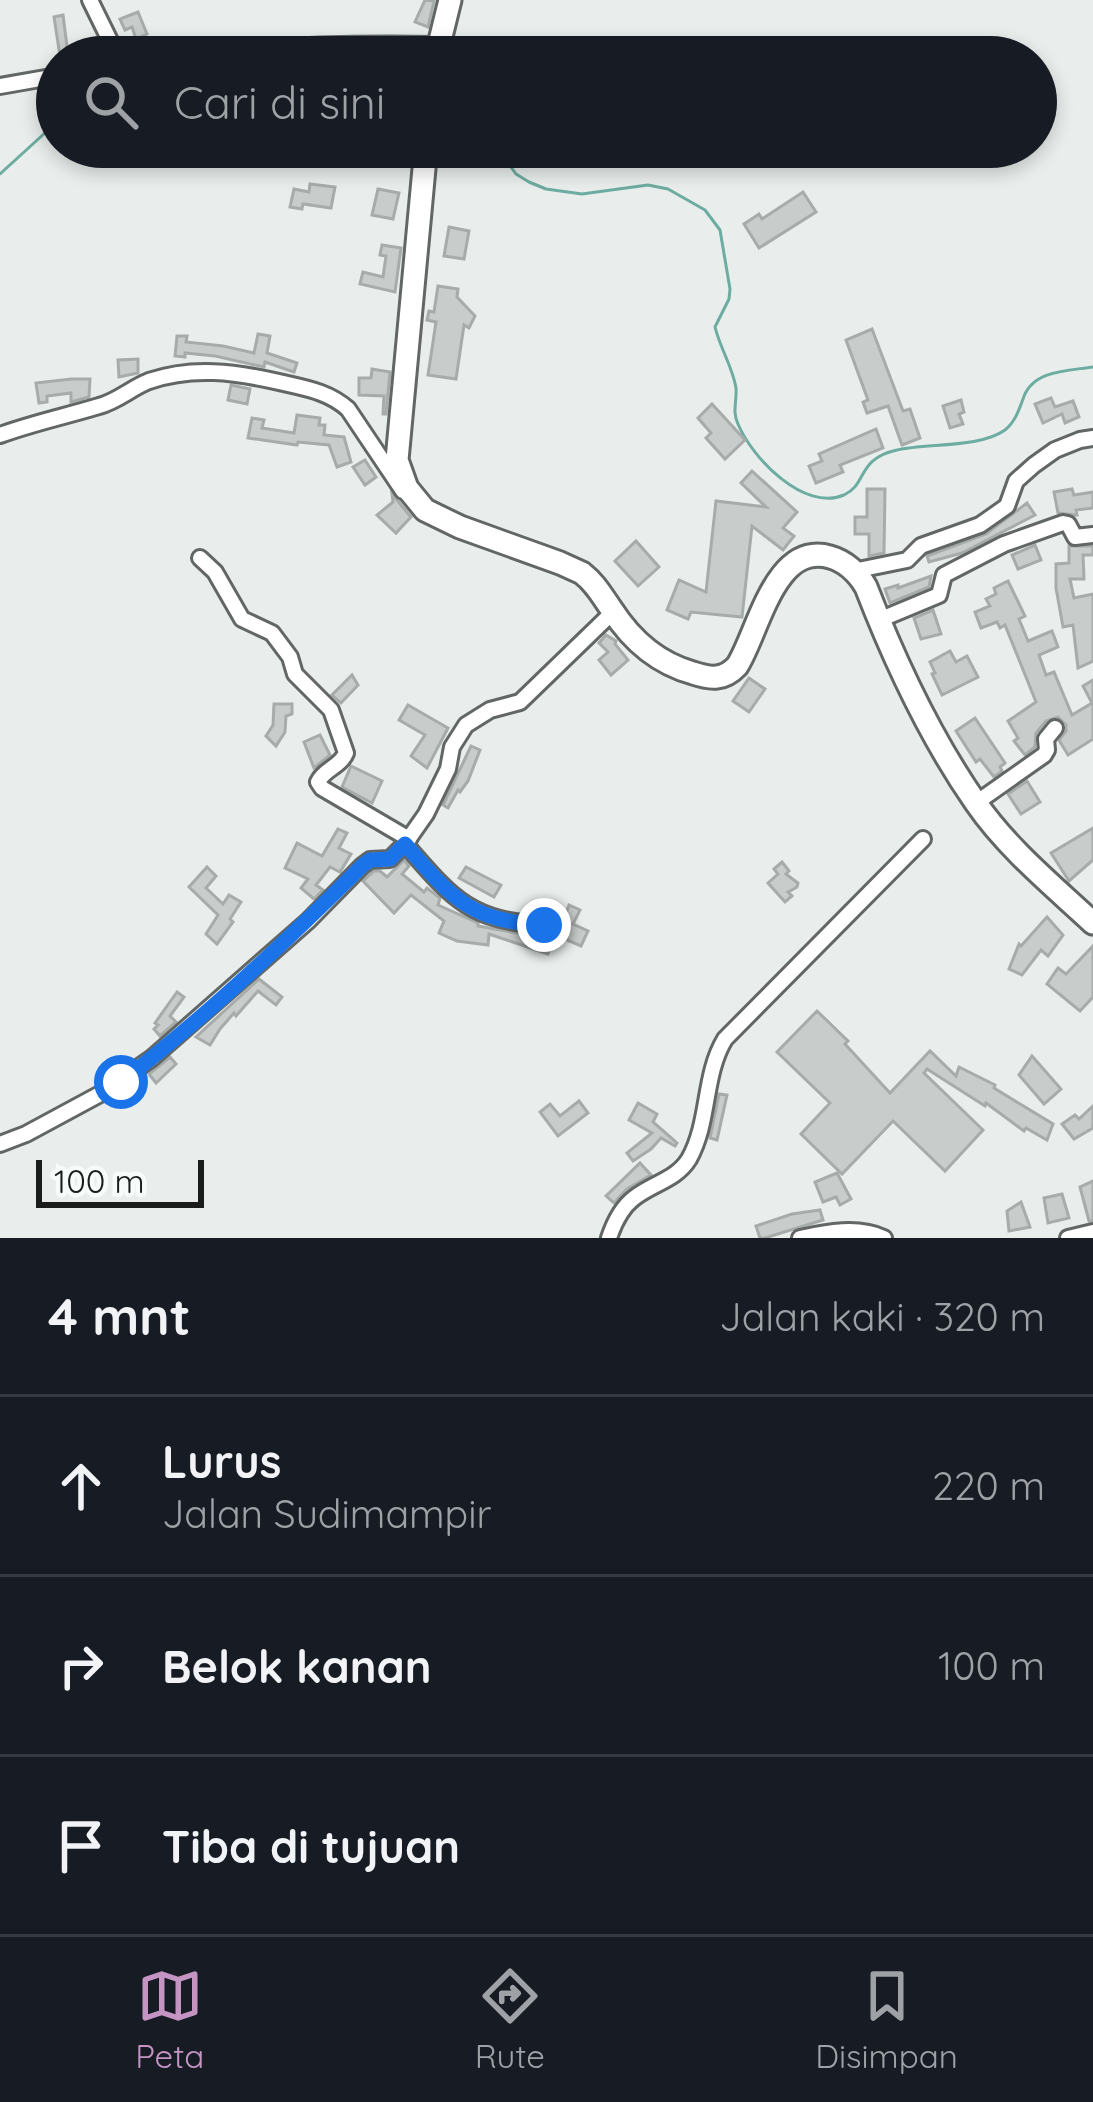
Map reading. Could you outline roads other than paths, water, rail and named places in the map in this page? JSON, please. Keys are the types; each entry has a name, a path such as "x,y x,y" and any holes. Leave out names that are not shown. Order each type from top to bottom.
{"highway":[{"path":"441,36 450,0"},
{"path":"424,168 397,460 407,488 425,510 582,574 649,653 700,676 720,677 737,666 763,605 791,566 808,556 843,562 866,587 904,678 976,803 1017,851 1093,922"}],"street":[{"path":"90,0 108,36"},
{"path":"0,86 36,80"},
{"path":"0,435 104,405 151,380 203,372 244,373 340,401 398,485 425,510"},
{"path":"854,571 907,560 921,546 980,524 1006,506 1016,481 1034,464 1093,438"},
{"path":"879,620 939,595 944,574 1026,534 1067,524 1075,537 1093,535"},
{"path":"200,558 215,572 242,619 272,633 290,657 295,674 331,710 346,753 342,762 320,777 322,788 407,842 431,874 478,914 544,925"},
{"path":"0,1144 121,1082 308,921 362,866 370,860 390,859 407,842 443,782 452,747 466,725 490,710 520,702 613,612"},
{"path":"976,803 1044,755 1046,738 1054,728"},
{"path":"609,1238 619,1215 634,1198 675,1175 687,1162 699,1136 715,1060 725,1039 923,839"},
{"path":"800,1238 856,1231 884,1238"},
{"path":"1068,1238 1093,1232"}],"waterway":[{"path":"0,174 36,141"},
{"path":"512,168 546,189 582,194 648,185 668,189 705,210 720,230 730,289 715,327 736,388 736,420 767,466 813,496 844,495 884,454 994,436 1011,423 1034,382 1093,367"}]}
